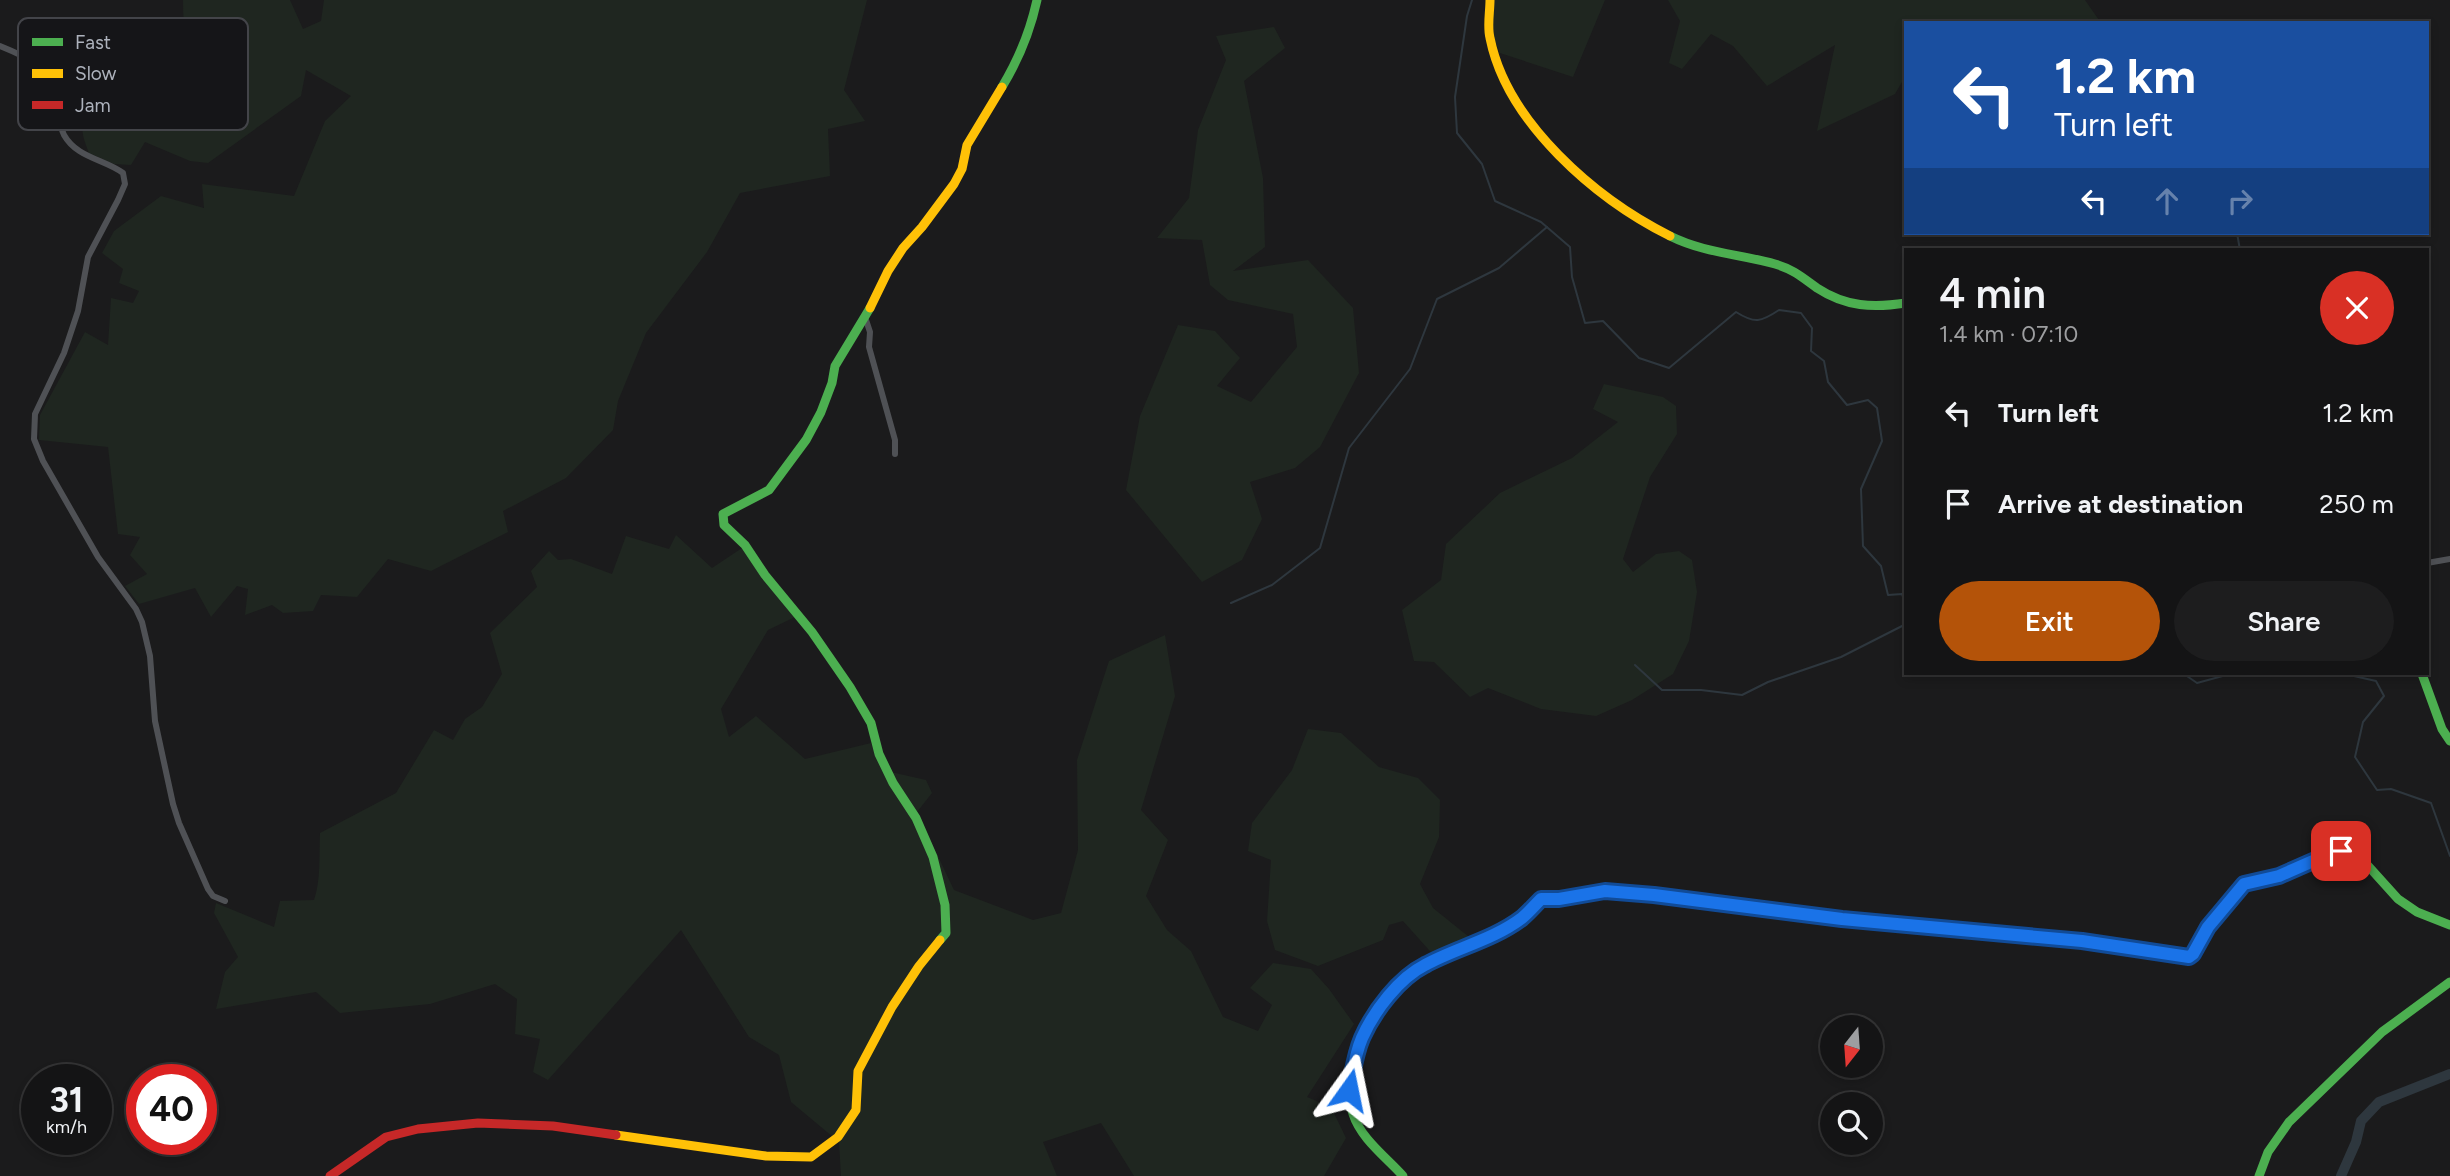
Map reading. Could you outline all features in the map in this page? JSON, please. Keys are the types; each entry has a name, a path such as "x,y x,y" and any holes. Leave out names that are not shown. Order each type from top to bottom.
{"street":[{"path":"330,1176 386,1137 418,1129 478,1123 553,1126 724,1151 811,1157 838,1138 856,1110 858,1071 892,1007 919,966 946,933 945,905 933,857 916,818 893,783 879,754 871,723 812,632 765,575 745,545 724,525 723,514 769,490 821,412 835,366 903,248 922,227 962,169 967,145 1016,64 1031,29 1037,0"},
{"path":"1490,0 1488,36 1494,64 1503,82 1544,138 1578,172 1622,209 1684,243 1793,270 1820,290 1850,304 1872,308 1904,303"},
{"path":"0,46 18,55"},
{"path":"63,130 75,148 123,173 124,184 90,250 78,310 64,352 35,414 34,439 43,461 98,557 136,609 142,622 149,656 155,721 173,804 208,889 213,896 225,901"},
{"path":"865,317 870,332 869,347 895,440 895,454"},
{"path":"2429,562 2450,559"},
{"path":"2422,675 2442,729 2450,741"},
{"path":"1403,1176 1369,1143 1359,1127 1350,1103 1352,1075 1358,1048 1366,1030 1387,999 1416,971 1500,931 1522,918 1541,899 1559,899 1605,891 1654,895 1842,919 2082,941 2189,957 2208,927 2244,884 2279,876 2341,851 2361,858 2398,899 2417,912 2450,925"},
{"path":"2259,1176 2268,1152 2288,1122 2382,1032 2450,982"}],"shaded area":[{"path":"183,0 290,0 303,29 321,21 324,0 867,0 844,90 865,121 828,129 830,176 740,193 707,252 646,333 618,401 613,430 566,478 503,511 508,532 431,571 388,559 357,597 321,595 313,611 283,613 272,605 245,615 248,589 237,586 211,617 195,588 139,604 125,586 147,574 130,555 140,537 118,534 108,447 39,440 40,415 85,332 108,345 111,298 133,303 139,291 119,283 123,269 102,253 114,231 161,196 204,208 202,184 294,196 325,121 351,96 306,70 301,96 208,163 190,161 145,142 131,165 114,164 89,153 82,130 248,130 248,18 184,18"},
{"path":"1490,0 1605,0 1573,77 1500,53 1491,32"},
{"path":"1668,0 2085,0 2100,21 1904,21 1904,78 1895,94 1817,131 1835,45 1767,86 1733,46 1711,34 1682,69 1669,63 1680,21"},
{"path":"1274,27 1285,48 1244,81 1263,178 1265,247 1233,271 1308,260 1353,308 1359,373 1320,447 1295,468 1250,482 1262,519 1242,560 1202,582 1126,490 1140,416 1178,325 1215,331 1240,358 1217,386 1251,402 1297,347 1293,314 1228,300 1210,285 1202,240 1157,238 1189,198 1198,130 1226,60 1216,36"},
{"path":"1604,384 1663,397 1676,406 1677,434 1650,477 1623,559 1633,572 1656,554 1679,551 1692,560 1697,592 1689,641 1673,674 1632,700 1596,716 1541,709 1488,688 1470,697 1434,662 1414,661 1402,610 1441,580 1446,544 1500,493 1572,458 1618,422 1593,409"},
{"path":"676,535 712,568 742,548 795,617 768,630 721,709 729,737 756,716 805,759 871,743 882,770 926,780 932,793 917,812 954,890 1033,920 1061,913 1078,850 1077,760 1109,661 1165,635 1175,696 1141,810 1168,840 1146,896 1167,930 1191,951 1223,1017 1258,1031 1272,1005 1250,988 1273,963 1311,969 1354,1024 1307,1097 1331,1107 1346,1138 1324,1176 1134,1176 1101,1123 1043,1142 1057,1176 841,1176 839,1142 791,1102 779,1055 749,1037 681,930 548,1080 533,1072 540,1039 515,1034 517,999 495,984 430,1004 340,1013 316,992 216,1009 225,972 238,957 214,913 216,903 274,927 280,901 314,900 319,876 320,833 396,793 434,730 453,740 465,719 482,707 502,674 490,633 537,587 531,571 549,551 558,560 571,559 612,574 626,536 669,549"},
{"path":"1308,729 1341,733 1379,767 1418,778 1440,800 1439,837 1420,884 1433,908 1474,941 1437,959 1403,921 1389,925 1383,940 1318,966 1275,950 1267,921 1271,860 1248,851 1252,823 1292,770"}],"waterway":[{"path":"1472,0 1467,16 1455,97 1457,133 1482,164 1495,201 1541,222 1570,247 1572,277 1585,323 1603,321 1639,358 1669,368 1736,312 1753,320 1767,317 1779,310 1801,313 1812,328 1811,351 1824,361 1828,382 1847,405 1868,400 1877,408 1882,441 1861,489 1863,546 1881,566 1888,595 1902,594 1904,600"},
{"path":"1231,603 1272,585 1320,548 1349,448 1410,369 1437,299 1499,268 1547,227"},
{"path":"2237,235 2240,248"},
{"path":"1635,665 1662,690 1701,690 1742,695 1768,682 1841,657 1904,625"},
{"path":"2185,675 2197,683 2226,675"},
{"path":"2349,675 2376,681 2384,696 2363,722 2355,757 2377,790 2391,789 2431,803 2450,856"},
{"path":"2341,1176 2356,1142 2361,1121 2379,1102 2450,1074"}],"traffic: fast":[{"path":"1002,87 1023,45 1037,0"},
{"path":"1670,236 1709,250 1781,266 1828,294 1849,302 1871,305 1904,303"},
{"path":"870,308 835,366 821,412 806,440 769,490 723,514 724,525 745,545 765,575 812,632 871,723 879,754 893,783 916,818 933,857 945,905 946,933 940,940"},
{"path":"2422,675 2442,729 2450,741"},
{"path":"2134,949 2189,957 2208,927 2244,884 2279,876 2329,854 2348,852 2361,858 2398,899 2417,912 2450,925"},
{"path":"1403,1176 1368,1140 1357,1123 1350,1094 1352,1073 1367,1029 1380,1009 1410,975 1426,964 1499,931 1541,899 1630,893 1829,917"},
{"path":"2259,1176 2268,1152 2289,1122 2382,1032 2450,982"}],"traffic: slow":[{"path":"1490,0 1489,33 1500,69 1515,100 1535,128 1585,180 1613,201 1670,236"},
{"path":"870,308 903,248 954,184 962,169 967,145 1002,87"},
{"path":"616,1135 766,1156 811,1157 838,1137 856,1110 858,1071 892,1007 940,940"}],"traffic: jam":[{"path":"1829,917 2083,941 2134,949"},
{"path":"330,1176 386,1137 418,1129 478,1123 553,1126 616,1135"}],"route":[{"path":"1349,1090 1358,1048 1366,1030 1403,981 1424,965 1448,956 1522,918 1541,899 1559,899 1605,891 1654,895 1842,919 2082,941 2189,957 2208,927 2244,884 2279,876 2341,851"}]}
